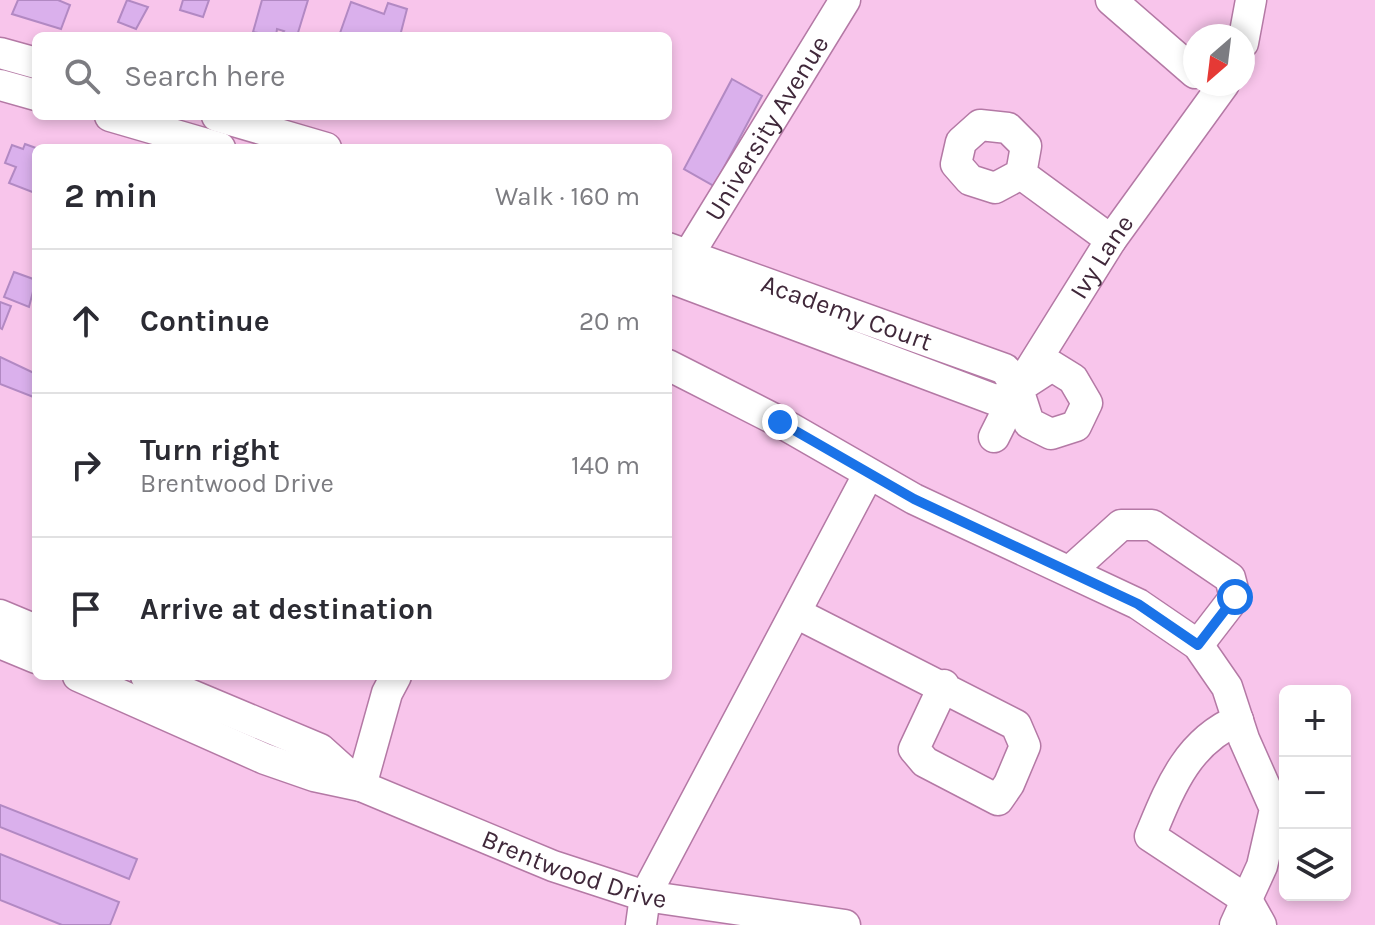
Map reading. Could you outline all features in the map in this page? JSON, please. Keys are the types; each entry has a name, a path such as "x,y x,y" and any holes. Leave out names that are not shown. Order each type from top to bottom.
{"street":[{"name":"University Avenue","path":"678,251 845,0"},
{"path":"1111,0 1183,63"},
{"path":"1247,24 1251,0"},
{"path":"0,53 32,62"},
{"path":"0,85 32,94"},
{"name":"Ivy Lane","path":"994,437 1018,389 1111,240 1211,96"},
{"path":"124,120 206,144"},
{"path":"231,120 312,144"},
{"path":"1021,174 1111,240"},
{"name":"Academy Court","path":"672,279 998,401 1018,389 1005,369 678,251"},
{"path":"672,367 780,422 868,475 1138,604 1198,645 1227,687 1275,809 1248,917 1150,836 1172,784 1211,732 1238,720"},
{"path":"643,911 868,475"},
{"path":"1070,571 1121,525 1152,525 1230,578 1235,597 1198,645"},
{"path":"796,613 944,685"},
{"path":"0,615 32,628"},
{"path":"0,643 32,656"},
{"name":"Brentwood Drive","path":"87,680 265,759 314,776 361,786 553,866 643,911 845,925"},
{"name":"Brentwood Drive","path":"156,680 320,749 361,786"},
{"path":"361,786 387,693 394,680"}],"building":[{"path":"18,0 58,0 70,5 61,29 12,14"},
{"path":"127,0 148,7 136,29 118,22"},
{"path":"183,0 209,0 203,17 180,10"},
{"path":"262,0 308,0 298,32 277,29 277,32 253,32"},
{"path":"351,2 384,14 388,3 407,9 401,32 340,32"},
{"path":"732,79 762,96 714,186 684,169"},
{"path":"25,144 32,147 32,192 9,183 16,167 5,163 12,145 23,149"},
{"path":"14,272 32,279 29,307 4,297"},
{"path":"0,302 11,306 2,329 0,328"},
{"path":"0,357 32,372 32,396 0,384"},
{"path":"0,805 137,859 129,879 0,827"},
{"path":"0,854 119,902 110,925 62,925 0,900"}],"route":[{"path":"780,422 914,499 1138,604 1198,645 1235,597"}]}
